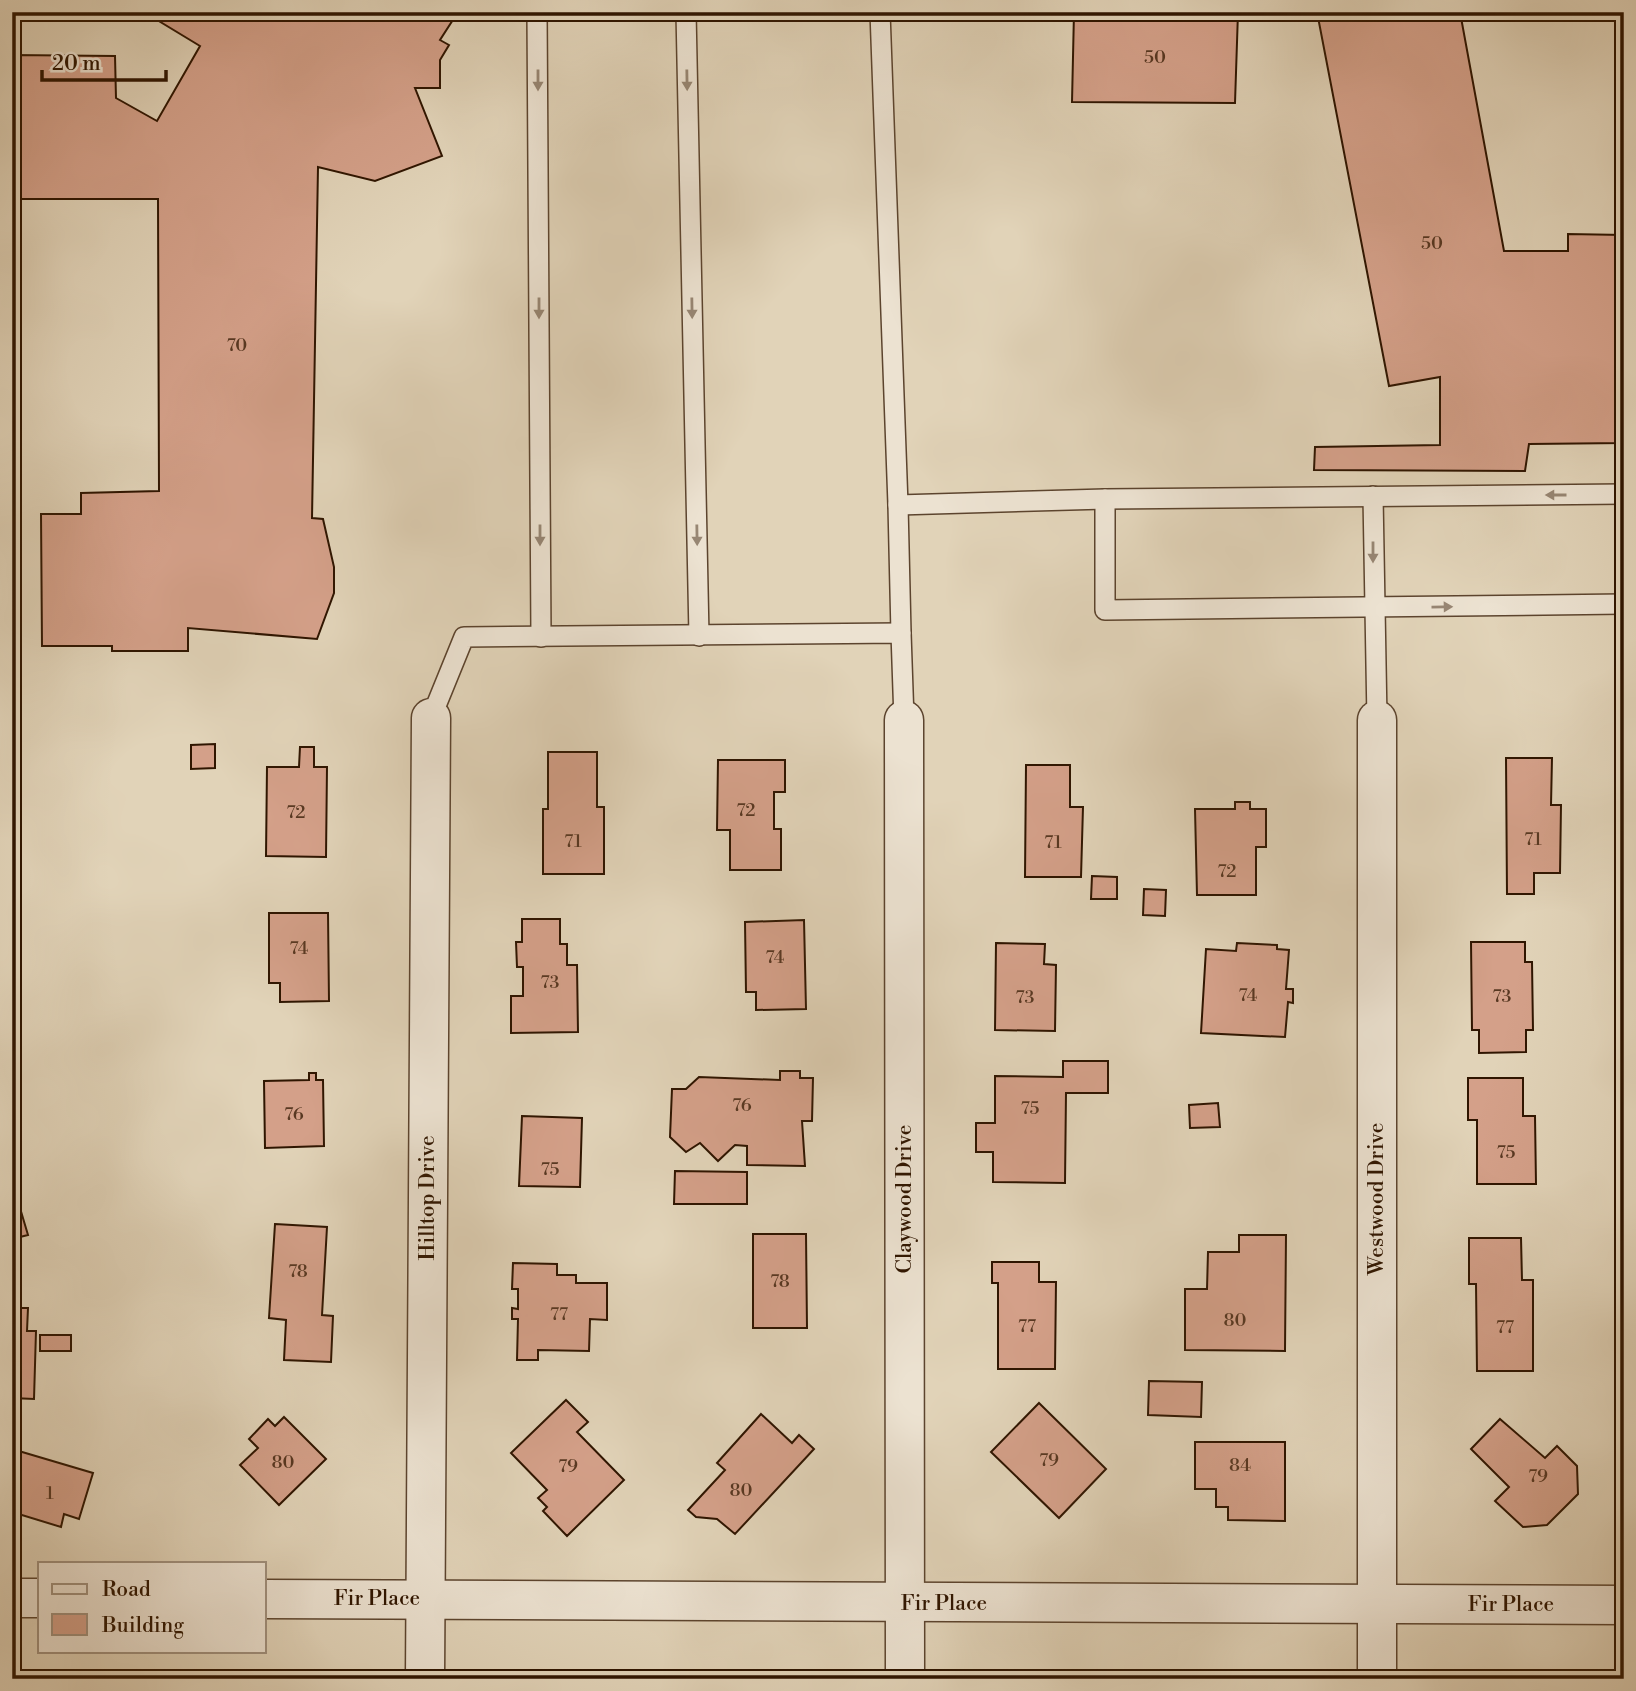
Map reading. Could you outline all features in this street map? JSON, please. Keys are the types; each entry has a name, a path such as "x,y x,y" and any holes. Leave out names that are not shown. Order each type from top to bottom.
{"street":[{"name":"Hilltop Drive","path":"425,1679 431,718"},
{"name":"Claywood Drive","path":"904,720 905,1679"},
{"name":"Westwood Drive","path":"1377,720 1377,1679"},
{"path":"12,1598 38,1598"},
{"name":"Fir Place","path":"266,1599 905,1604 1624,1605"}],"lane":[{"path":"537,12 541,637"},
{"path":"686,12 699,636"},
{"path":"880,12 904,720"},
{"path":"898,505 1105,499 1624,495"},
{"path":"1373,496 1377,720"},
{"path":"1105,499 1105,610 1624,604"},
{"path":"431,718 464,637 901,632"}],"building":[{"path":"144,12 458,12 440,40 449,45 440,60 440,88 415,88 442,156 375,181 318,167 312,518 323,519 334,567 334,593 317,639 188,628 188,651 112,651 112,646 42,646 41,514 81,514 81,493 159,491 158,199 12,199 12,55 115,56 116,98 157,121 200,46"},
{"path":"1074,12 1238,12 1235,103 1072,102"},
{"path":"1317,12 1460,12 1504,251 1568,251 1568,234 1624,235 1624,443 1529,444 1525,471 1314,470 1315,447 1440,445 1440,377 1389,386"},
{"path":"215,744 215,768 191,769 191,745"},
{"path":"300,747 314,747 314,767 327,767 326,857 266,856 267,767 299,767"},
{"path":"548,752 597,752 597,807 604,807 604,874 543,874 543,809 548,809"},
{"path":"1506,758 1552,758 1551,805 1561,805 1560,873 1534,873 1534,894 1507,894"},
{"path":"718,760 785,760 785,792 774,792 774,829 781,829 781,870 730,870 730,830 717,830"},
{"path":"1026,765 1070,765 1070,807 1083,807 1081,877 1025,877"},
{"path":"1235,802 1250,802 1250,809 1266,809 1266,847 1256,847 1256,895 1197,895 1195,809 1235,809"},
{"path":"1092,876 1117,877 1117,899 1091,899"},
{"path":"1144,889 1166,890 1165,916 1143,915"},
{"path":"269,913 328,913 329,1001 280,1002 280,983 269,983"},
{"path":"522,919 560,919 560,944 567,944 567,965 577,965 578,1032 511,1033 511,996 523,996 523,967 517,967 516,942 522,942"},
{"path":"804,920 806,1009 756,1010 756,992 746,992 745,922"},
{"path":"1471,942 1525,942 1525,962 1532,962 1533,1030 1526,1030 1526,1052 1479,1053 1479,1030 1472,1030"},
{"path":"996,943 1045,944 1044,964 1056,965 1055,1031 995,1030"},
{"path":"1237,943 1277,945 1277,949 1289,950 1286,989 1293,989 1293,1003 1288,1002 1285,1037 1201,1033 1206,949 1236,951"},
{"path":"1063,1061 1108,1061 1108,1093 1066,1093 1065,1183 993,1182 993,1152 976,1152 976,1123 995,1123 995,1076 1063,1077"},
{"path":"780,1071 800,1071 800,1078 813,1078 812,1121 802,1121 805,1166 747,1165 747,1146 735,1145 718,1161 700,1143 686,1152 670,1137 672,1089 686,1089 699,1077 780,1080"},
{"path":"309,1073 316,1073 316,1080 323,1080 324,1146 265,1148 264,1081 309,1080"},
{"path":"1468,1078 1523,1078 1523,1116 1535,1116 1536,1184 1477,1184 1477,1120 1468,1120"},
{"path":"1218,1103 1220,1127 1190,1128 1189,1105"},
{"path":"522,1116 582,1118 580,1187 519,1186"},
{"path":"675,1171 747,1172 747,1204 674,1204"},
{"path":"12,1181 28,1235 12,1239"},
{"path":"275,1224 327,1227 322,1315 333,1316 331,1362 284,1360 286,1320 269,1318"},
{"path":"753,1234 806,1234 807,1328 753,1328"},
{"path":"1239,1235 1286,1235 1285,1351 1185,1350 1185,1289 1207,1289 1208,1252 1239,1252"},
{"path":"1469,1238 1521,1238 1522,1280 1533,1280 1533,1371 1477,1371 1476,1284 1469,1284"},
{"path":"992,1262 1039,1262 1039,1282 1056,1282 1055,1369 998,1369 998,1283 992,1283"},
{"path":"513,1263 557,1264 557,1275 576,1275 576,1283 607,1283 607,1320 590,1319 589,1351 538,1350 538,1360 517,1360 518,1319 512,1319 512,1308 518,1309 518,1289 512,1289"},
{"path":"12,1308 28,1308 27,1331 36,1331 34,1399 12,1398"},
{"path":"40,1335 71,1335 71,1351 40,1351"},
{"path":"1149,1381 1202,1382 1201,1417 1148,1415"},
{"path":"566,1400 588,1422 577,1432 624,1480 567,1536 543,1511 547,1507 538,1498 547,1490 511,1453"},
{"path":"1039,1403 1106,1469 1059,1518 991,1452"},
{"path":"761,1414 792,1443 799,1435 814,1449 735,1534 717,1519 696,1517 688,1510 725,1470 717,1463"},
{"path":"284,1417 326,1459 279,1505 240,1465 258,1448 249,1439 268,1419 275,1426"},
{"path":"1500,1419 1545,1458 1557,1446 1577,1466 1578,1494 1547,1525 1523,1527 1495,1501 1509,1487 1471,1449"},
{"path":"1195,1442 1285,1442 1285,1521 1228,1520 1228,1507 1216,1507 1216,1489 1195,1489"},
{"path":"12,1449 93,1473 79,1519 64,1514 61,1527 12,1512"}]}
